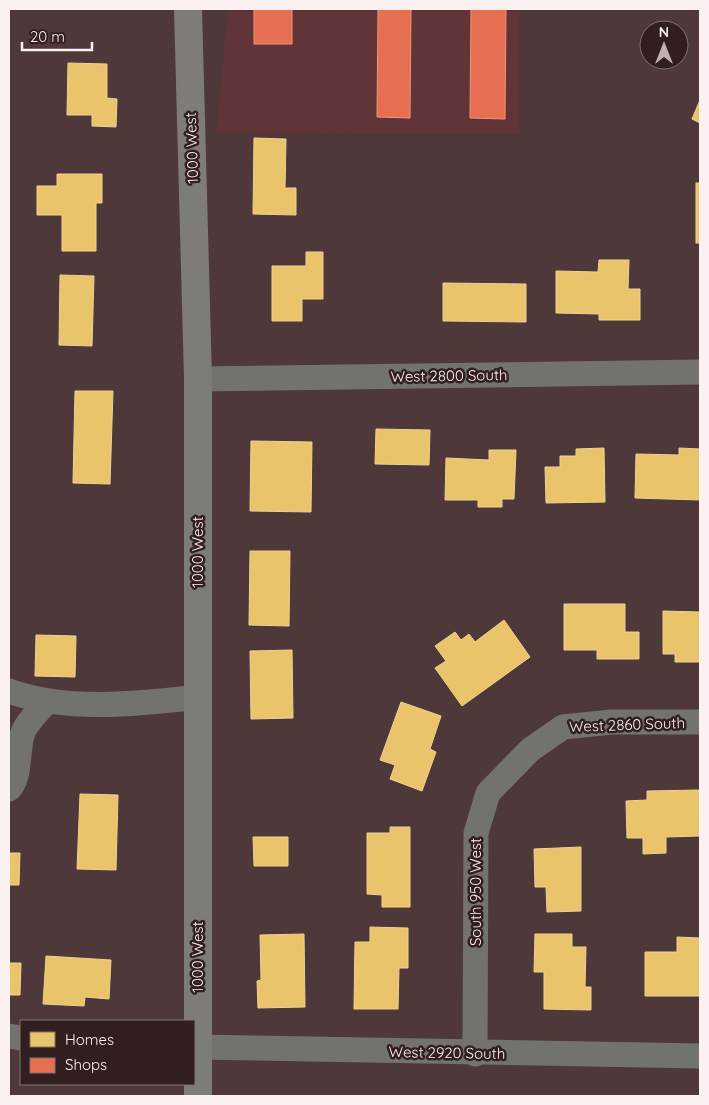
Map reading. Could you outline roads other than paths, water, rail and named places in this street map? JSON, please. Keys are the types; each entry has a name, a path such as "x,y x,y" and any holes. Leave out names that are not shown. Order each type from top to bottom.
{"main road":[{"name":"1000 West","path":"188,9 198,379 196,1047 198,1096"}],"street":[{"name":"West 2800 South","path":"198,379 700,372"},
{"path":"9,691 46,702 143,704 198,697"},
{"path":"9,789 17,776 20,743 25,728 46,702"},
{"name":"West 2860 South","path":"530,750 563,727 612,722 700,722"},
{"name":"South 950 West","path":"476,1054 476,833 488,793 530,750"},
{"name":"West 2920 South","path":"196,1047 476,1054 700,1056"}]}
